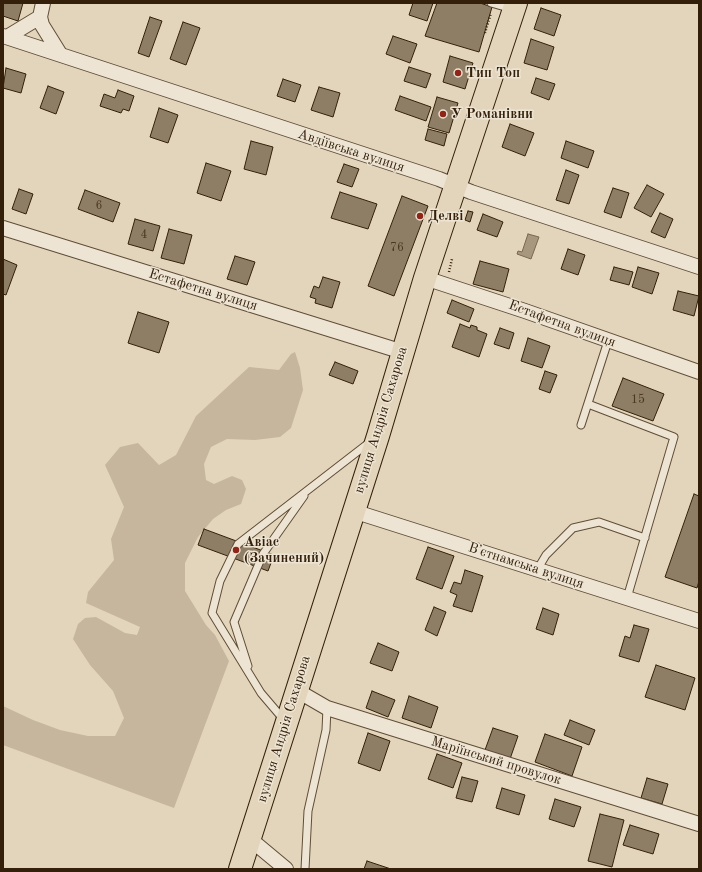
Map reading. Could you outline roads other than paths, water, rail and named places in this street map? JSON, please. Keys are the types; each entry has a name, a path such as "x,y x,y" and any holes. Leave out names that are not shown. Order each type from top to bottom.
{"main road":[{"name":"вулиця Андрія Сахарова","path":"240,869 378,436 425,278 457,186 515,6"}],"street":[{"path":"43,3 40,17 50,41 60,54"},
{"path":"5,36 40,17"},
{"name":"Авдіївська вулиця","path":"5,36 699,267"},
{"name":"Естафетна вулиця","path":"3,228 403,352"},
{"name":"Естафетна вулиця","path":"425,278 525,311 699,372"},
{"name":"Вʼєтнамська вулиця","path":"353,511 699,621"},
{"name":"Маріїнський провулок","path":"296,690 327,708 699,824"},
{"path":"250,838 286,869"}],"lane":[{"path":"491,3 515,6"},
{"path":"581,425 608,341"},
{"path":"588,404 674,437 627,598"},
{"path":"286,722 261,693 212,613 219,587 238,544 378,436"},
{"path":"261,693 247,663 234,622 263,554 309,489"},
{"path":"537,570 546,555 572,528 599,522 645,538"},
{"path":"305,869 308,811 326,730 327,708"}],"place":[{"name":"Тип Топ","path":"458,73"},
{"name":"У Романівни","path":"443,114"},
{"name":"Делві","path":"420,216"},
{"name":"Авіас (Зачинений)","path":"236,550"}]}
